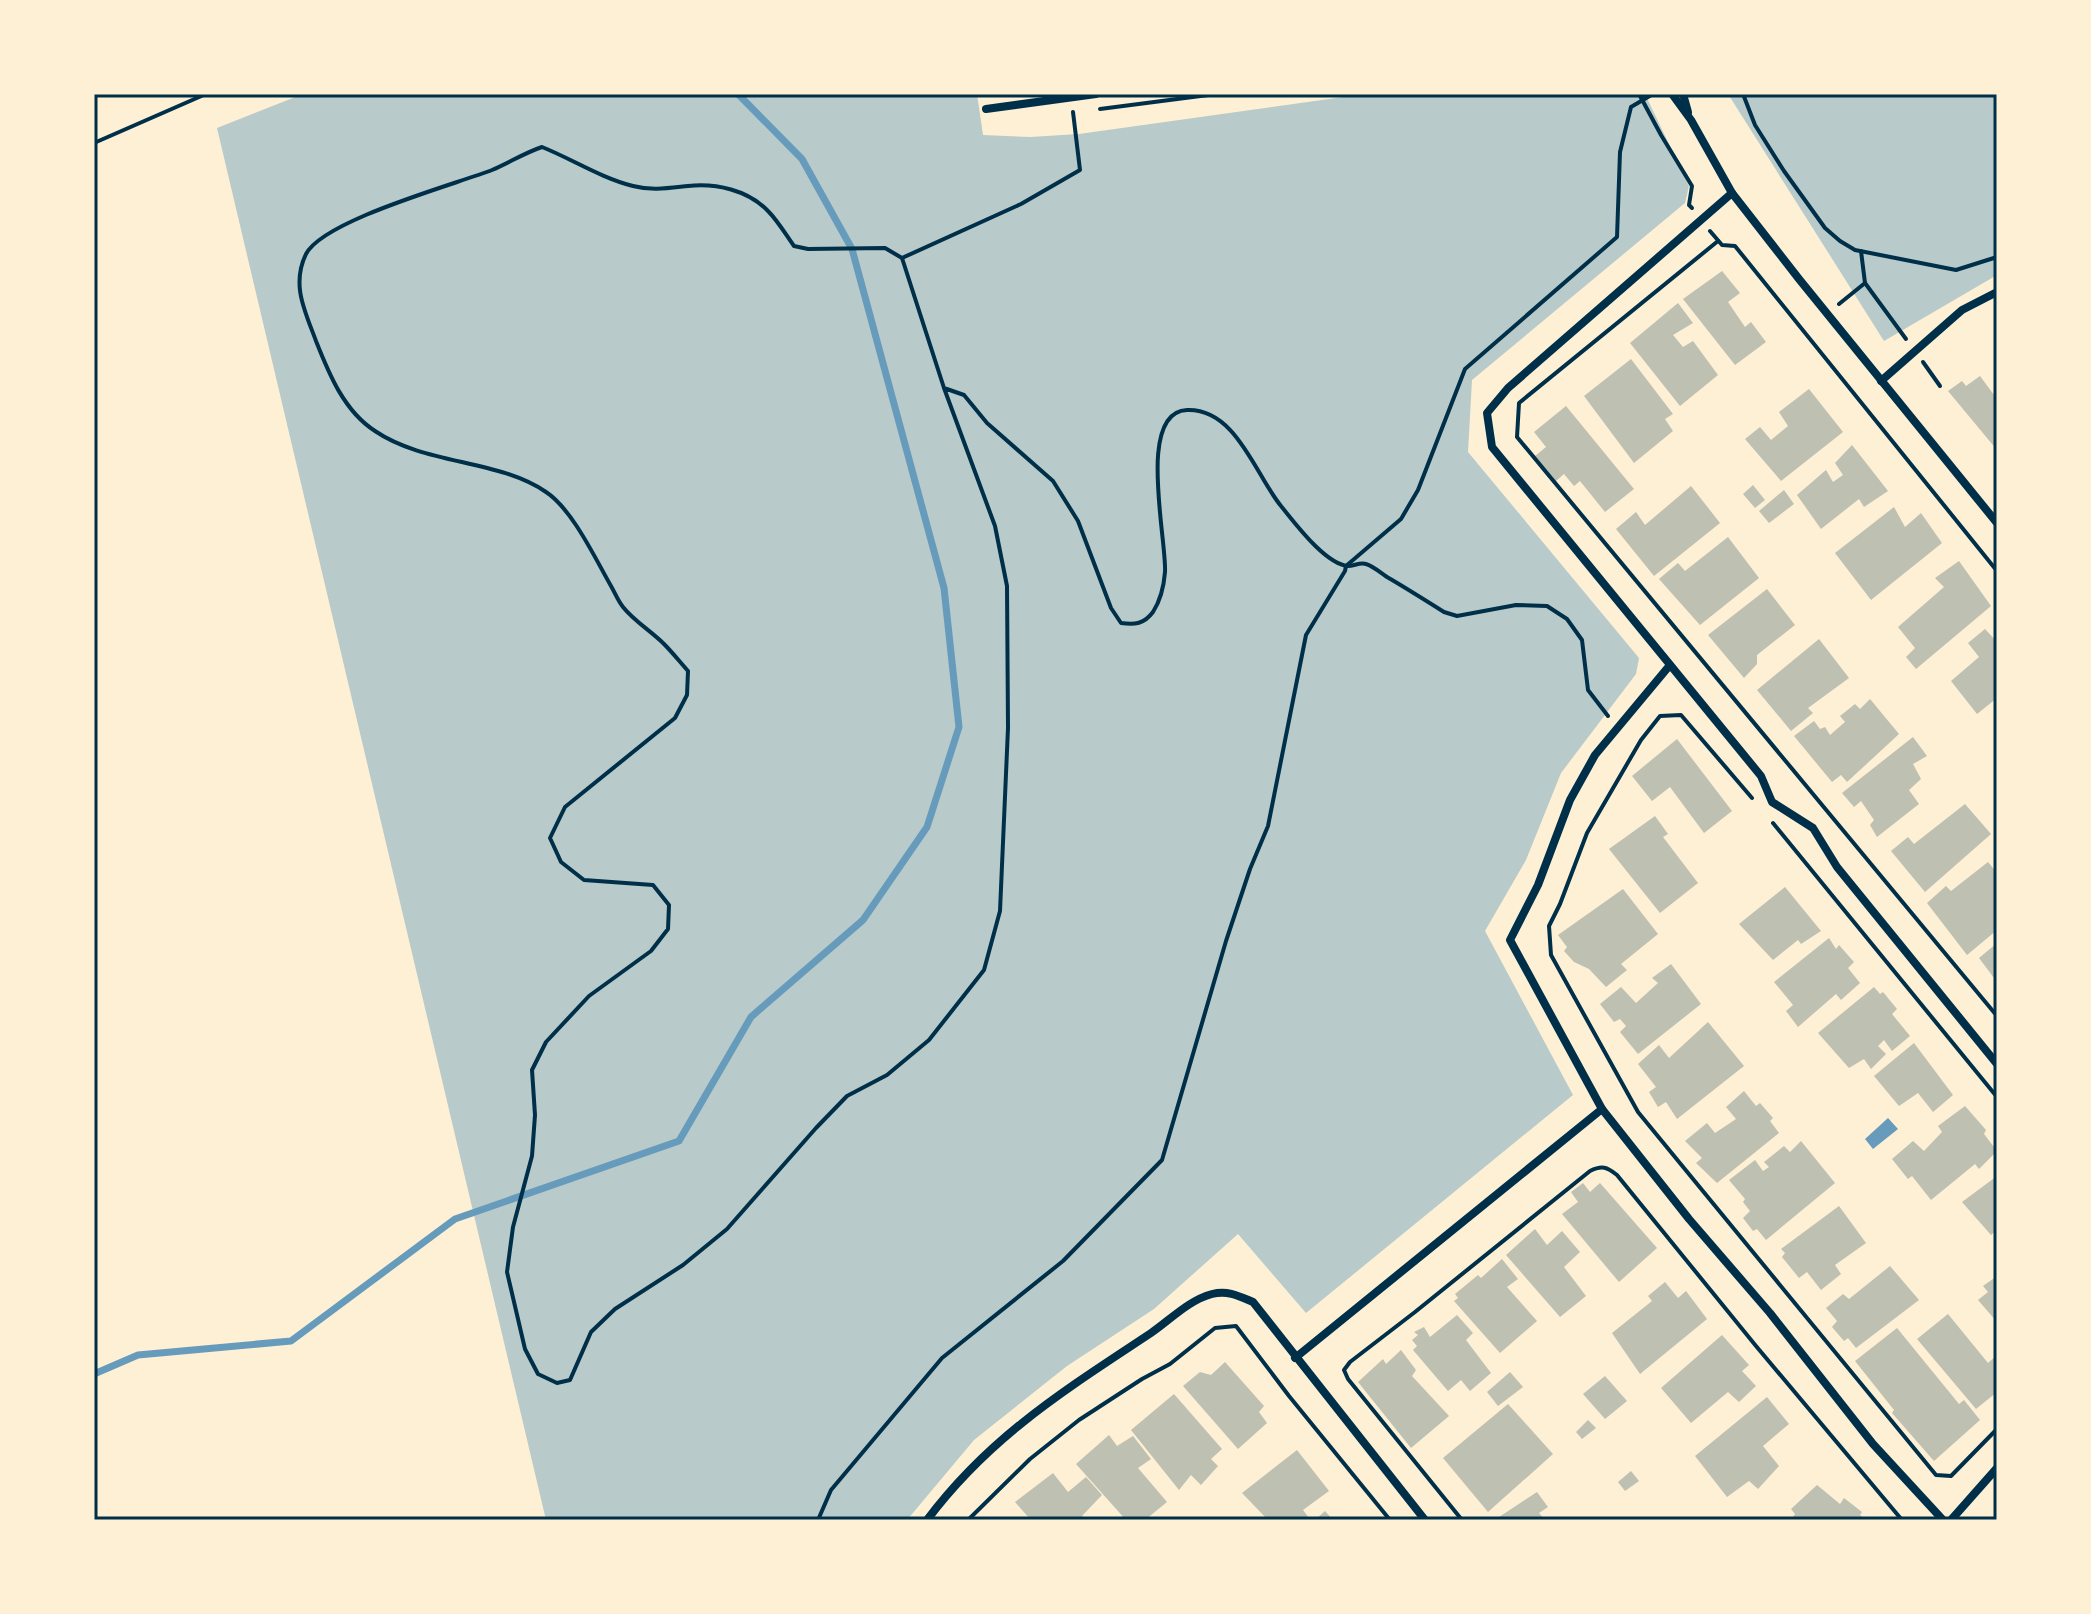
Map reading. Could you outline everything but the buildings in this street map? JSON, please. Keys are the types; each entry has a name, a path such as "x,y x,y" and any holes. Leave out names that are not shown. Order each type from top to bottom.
{"street":[{"path":"986,109 1096,94"},
{"path":"1672,94 1691,120 1732,193 1997,523"},
{"path":"1683,94 1691,120"},
{"path":"1732,193 1508,388 1487,413 1492,447 1761,776 1772,802 1813,828 1837,867 1997,1064"},
{"path":"1881,381 1962,310 1997,292"},
{"path":"1670,665 1595,755 1570,800 1538,885 1510,940 1602,1109 1873,1444 1943,1520"},
{"path":"1295,1358 1602,1109"},
{"path":"927,1520 992,1447 1044,1405 1187,1306 1211,1294 1229,1292 1253,1302 1425,1520"},
{"path":"1951,1520 1997,1468"}],"path":[{"path":"94,143 206,94"},
{"path":"1639,94 1692,186 1689,205 1722,245 1735,246 1997,571"},
{"path":"818,1520 831,1490 942,1358 1063,1261 1162,1160 1226,941 1268,826 1306,635 1346,566 1401,519 1418,490 1465,369 1617,237 1620,152 1631,107 1653,94"},
{"path":"1743,94 1755,125 1784,171 1825,228 1840,241 1861,251 1956,270 1997,257"},
{"path":"902,258 1021,204 1080,170 1071,97"},
{"path":"542,147 634,187 661,190 712,185 743,193 768,210 794,246 808,249 885,248 902,258 944,388 995,526 1007,586 1008,728 1000,911 984,970 929,1040 887,1075 847,1096 727,1229 683,1265 615,1309 591,1332 570,1380 557,1383 538,1374 525,1349 507,1272 513,1227 532,1156 535,1115 532,1070 546,1042 589,996 651,951 668,929 669,905 653,885 584,880 561,862 550,838 565,807 675,718 687,695 688,671 665,645 623,608 568,513 548,493 520,477 451,461 401,445 373,431 351,409 332,380 299,297 300,270 307,251 321,237 341,227 406,199 496,169 542,147"},
{"path":"1718,241 1519,403 1517,437 1997,1016"},
{"path":"1861,251 1865,283 1940,386"},
{"path":"1827,313 1865,283"},
{"path":"944,388 964,395 987,423 1053,481 1078,521 1111,608 1121,623 1135,625 1147,619 1159,603 1165,572 1157,452 1163,428 1172,415 1185,410 1205,412 1240,440 1278,503 1326,556 1346,566 1365,563 1444,612 1457,616 1516,605 1547,606 1567,619 1582,640 1588,690 1617,728"},
{"path":"1752,799 1681,715 1660,716 1641,740 1587,833 1549,926 1551,955 1638,1112 1936,1475 1951,1476 1997,1429"},
{"path":"1773,823 1997,1097"},
{"path":"1462,1520 1348,1379 1344,1370 1350,1362 1598,1167 1608,1167 1617,1175 1902,1520"},
{"path":"968,1520 1030,1459 1079,1420 1170,1364 1215,1328 1236,1326 1390,1520"}],"shaded area":[{"path":"303,94 977,94 983,135 1030,137 1079,134 1365,94 1645,94 1689,186 1685,203 1472,380 1468,452 1639,658 1636,674 1561,773 1526,860 1485,931 1573,1095 1306,1313 1238,1234 1154,1309 1067,1366 974,1440 907,1520 546,1520 217,128"},
{"path":"1728,94 1997,94 1997,275 1884,341"}],"water":[{"path":"1888,1118 1898,1129 1873,1149 1865,1139"}],"waterway":[{"path":"94,1374 138,1355 291,1341 455,1219 679,1141 751,1017 863,920 927,827 959,727 944,588 852,249 802,159 738,94"}]}
